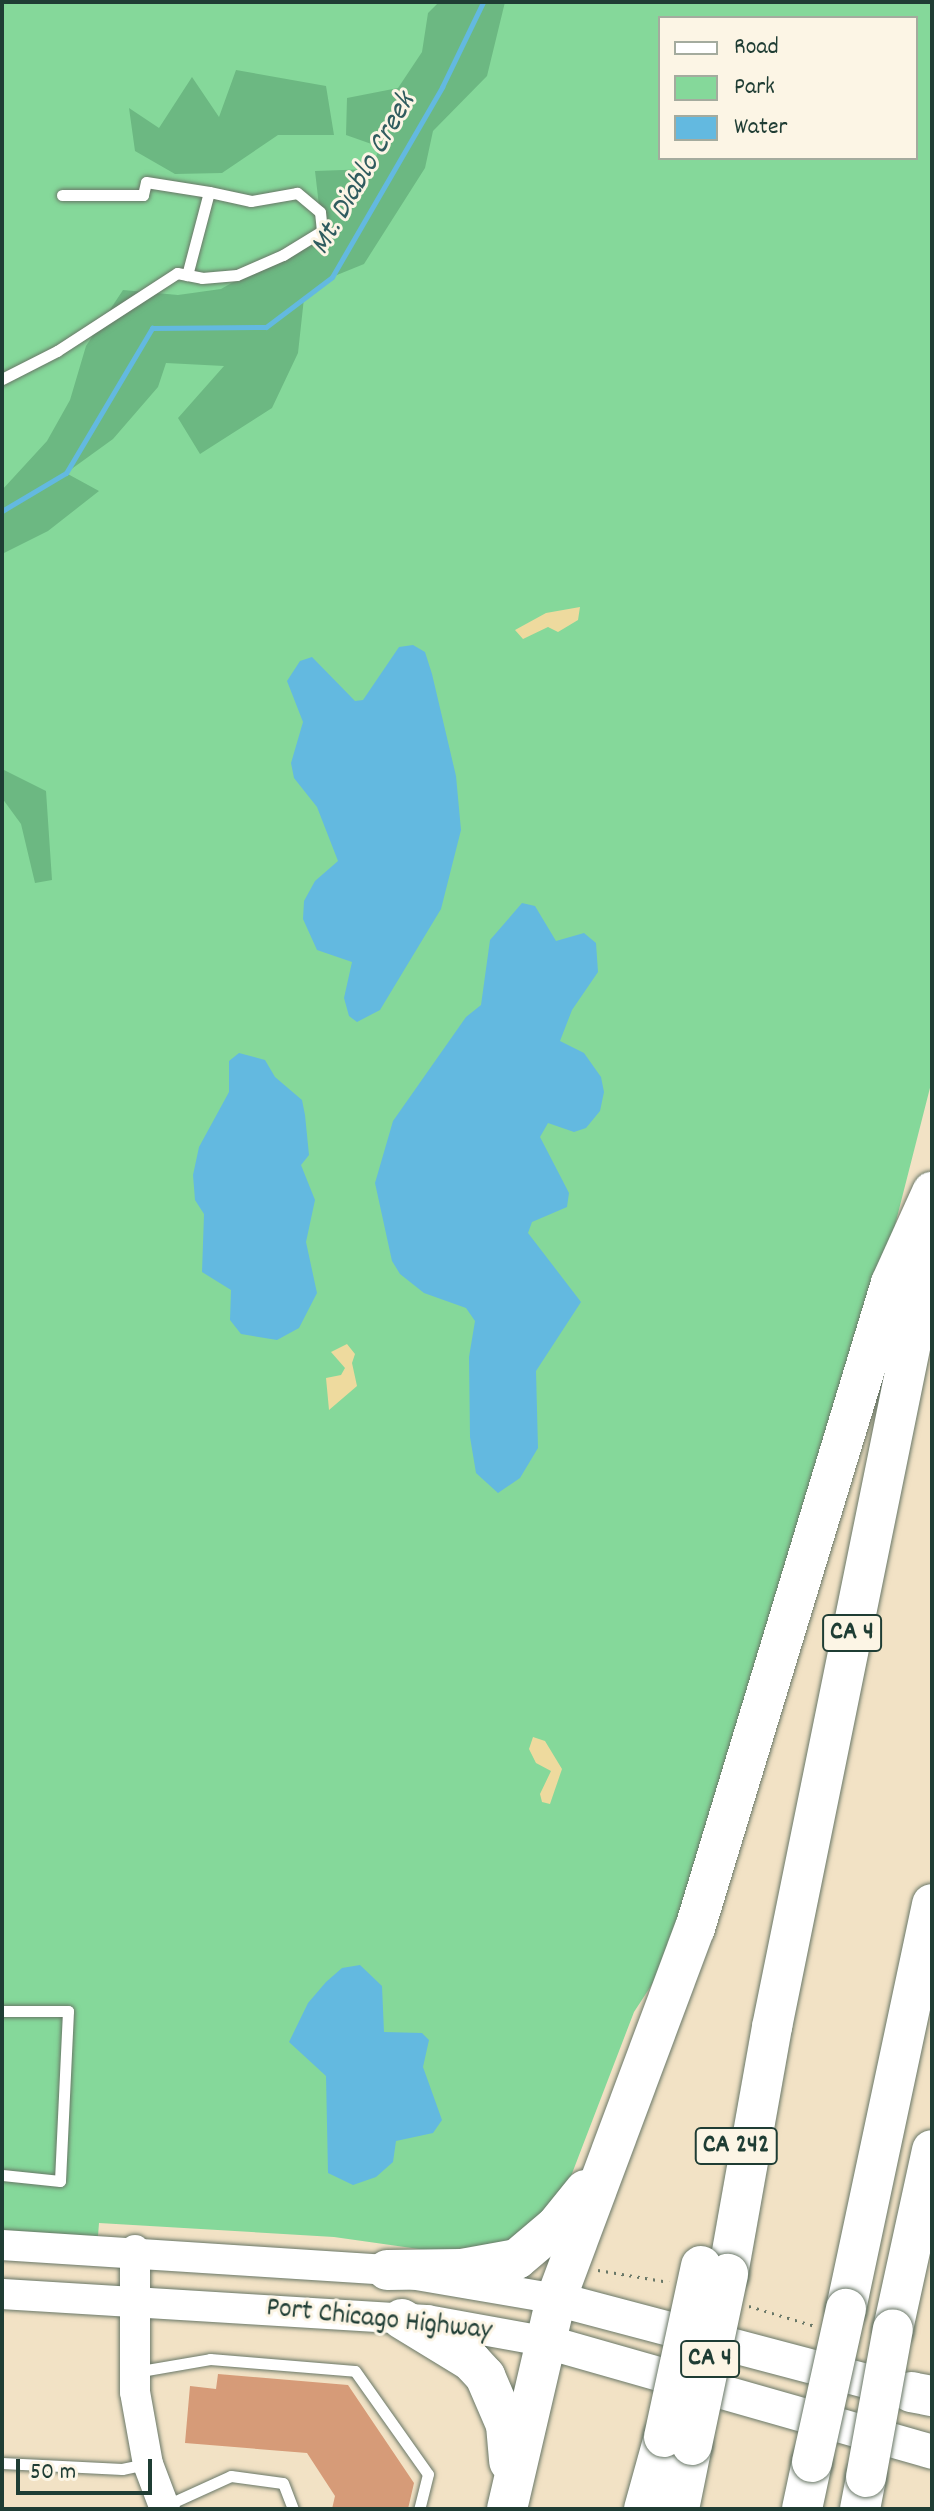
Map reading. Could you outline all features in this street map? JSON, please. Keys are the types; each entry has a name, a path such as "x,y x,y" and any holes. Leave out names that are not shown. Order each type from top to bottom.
{"highway":[{"path":"506,2509 543,2341 556,2299 695,1928 891,1283 932,1192"},
{"name":"CA 4","path":"772,2027 932,1240"},
{"path":"802,2509 932,1904"},
{"name":"CA 242","path":"644,2509 678,2441 714,2270 772,2027"},
{"path":"863,2493 915,2394 898,2330 932,2150"},
{"path":"387,2270 462,2269 517,2259 556,2226 604,2166"},
{"path":"898,2330 923,2245 932,2231"},
{"path":"402,2319 471,2361 485,2376 506,2425 510,2454 506,2509"},
{"path":"678,2441 679,2509"}],"main road":[{"name":"Port Chicago Highway","path":"556,2299 915,2394"},
{"name":"Port Chicago Highway","path":"543,2341 932,2452"}],"street":[{"name":"Port Chicago Highway","path":"2,2245 135,2250 387,2270 556,2299"},
{"path":"135,2250 135,2372 148,2464 164,2507"},
{"name":"Port Chicago Highway","path":"2,2294 402,2319 543,2341"}],"lane":[{"path":"2,379 57,351 177,273 237,275 322,231 320,212 297,193 251,201 146,182 143,195 62,195"},
{"path":"187,275 209,192"},
{"path":"2,2011 68,2011 60,2181 2,2175"},
{"path":"135,2372 210,2359 355,2371 428,2474 419,2509"},
{"path":"2,2463 122,2469 148,2464"},
{"path":"164,2507 231,2476 283,2483 293,2509"}],"green space":[{"path":"2,2 932,2 932,1080 879,1288 662,1969 634,2012 568,2184 548,2217 501,2245 433,2251 334,2237 99,2223 97,2249 2,2245"},
{"path":"439,2 505,2 487,76 433,131 425,168 364,264 332,277 304,298 298,353 272,408 200,454 178,418 224,366 166,363 158,387 113,439 66,473 99,491 48,531 2,554 2,490 47,441 70,400 86,346 123,290 178,295 221,289 322,232 315,171 371,169 380,147 346,135 347,98 398,88 422,52 428,13"},
{"path":"236,70 326,86 334,135 278,135 222,173 175,174 135,151 129,108 159,128 192,77 219,117"},
{"path":"2,769 46,791 52,880 35,883 21,824 2,798"}],"sand":[{"path":"580,607 578,620 558,632 548,627 523,639 515,630 546,613"},
{"path":"347,1344 355,1354 352,1363 357,1386 329,1410 326,1378 341,1375 345,1368 331,1352"},
{"path":"533,1737 545,1741 562,1769 550,1804 542,1802 540,1794 551,1771 536,1763 529,1749"}],"water":[{"path":"413,645 425,652 432,674 456,776 461,830 441,909 380,1010 357,1022 349,1016 344,998 352,962 317,950 303,919 304,901 315,881 338,861 317,807 294,778 291,763 303,722 287,681 300,661 312,657 355,701 363,700 399,647"},
{"path":"522,903 535,906 556,941 584,933 596,943 598,972 572,1010 560,1041 584,1053 601,1077 604,1092 600,1111 586,1128 574,1132 548,1123 540,1137 569,1193 567,1207 532,1222 528,1233 581,1302 536,1371 538,1448 520,1478 498,1493 476,1473 470,1437 469,1357 475,1321 466,1308 424,1293 400,1274 392,1261 375,1183 393,1121 466,1017 481,1005 490,940"},
{"path":"239,1053 265,1060 275,1077 302,1100 305,1115 309,1155 301,1165 315,1200 306,1242 317,1293 299,1328 277,1340 241,1334 230,1320 231,1290 202,1272 204,1214 195,1200 193,1175 199,1147 229,1092 229,1061"},
{"path":"360,1965 382,1986 384,2032 422,2033 429,2040 423,2067 442,2120 433,2133 396,2141 393,2162 376,2177 353,2185 328,2173 326,2076 289,2042 308,2003 326,1982 342,1968"}],"building":[{"path":"218,2374 348,2385 414,2483 408,2509 332,2509 335,2496 307,2453 185,2443 190,2386 216,2389"}],"waterway":[{"name":"Mt. Diablo Creek","path":"2,511 66,473 152,328 266,327 332,277 442,87 483,2"}]}
